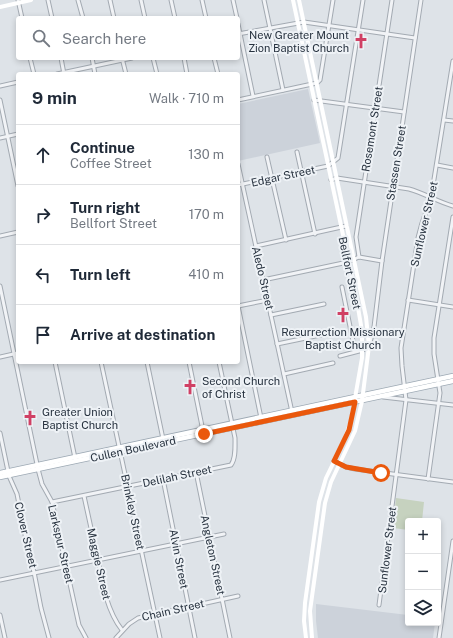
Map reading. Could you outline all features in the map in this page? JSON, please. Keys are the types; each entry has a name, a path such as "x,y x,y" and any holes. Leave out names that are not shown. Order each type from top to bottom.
{"main road":[{"path":"0,7 31,0"},
{"name":"Bellfort Street","path":"293,0 356,296 362,331 363,350 351,421 344,441 326,478 318,502 304,610 306,638"},
{"name":"Bellfort Street","path":"301,1 310,52 361,295 368,346 363,398 358,420 350,444 331,482 325,503 310,611 312,638"},
{"path":"304,54 310,52"},
{"path":"321,135 327,133"},
{"path":"356,296 361,295"},
{"name":"Cullen Boulevard","path":"438,382 453,376"},
{"name":"Cullen Boulevard","path":"0,473 8,473 38,467 438,382 453,381"},
{"name":"Cullen Boulevard","path":"363,398 382,396 406,389"},
{"path":"344,441 350,444"},
{"name":"Cullen Boulevard","path":"0,478 8,473"},
{"path":"318,502 325,503"},
{"path":"314,538 319,539"},
{"path":"308,574 315,575"},
{"path":"304,610 310,611"}],"street":[{"path":"48,0 52,16"},
{"path":"78,0 82,16"},
{"path":"110,0 114,16"},
{"path":"141,0 145,16"},
{"path":"171,0 175,16"},
{"path":"202,0 206,16"},
{"path":"233,0 237,16"},
{"path":"264,0 283,90"},
{"path":"240,99 311,84 321,79 333,0"},
{"path":"328,166 338,158 340,150 362,0"},
{"name":"Rosemont Street","path":"359,257 356,237 392,0"},
{"name":"Stassen Street","path":"368,346 374,327 382,261 421,0"},
{"path":"18,2 22,16"},
{"path":"240,34 304,22 415,38"},
{"path":"240,38 253,96"},
{"path":"30,60 34,72"},
{"path":"61,60 64,72"},
{"path":"92,60 95,72"},
{"path":"68,72 119,60"},
{"path":"123,60 126,72"},
{"path":"153,60 156,72"},
{"path":"184,60 187,72"},
{"path":"214,60 218,72"},
{"name":"Sunflower Street","path":"379,606 406,400 401,348 418,238 431,198 437,166 453,61"},
{"path":"0,86 16,82"},
{"path":"0,100 16,176"},
{"path":"314,100 404,112"},
{"path":"444,120 453,122"},
{"path":"0,138 16,135"},
{"path":"297,152 315,234"},
{"path":"267,157 286,240"},
{"name":"Edgar Street","path":"240,185 328,166"},
{"path":"437,166 453,168"},
{"name":"Aledo Street","path":"240,172 292,414"},
{"path":"331,180 337,178 393,186 420,192 431,198 453,206"},
{"path":"428,479 439,404 434,354 434,338 453,217"},
{"path":"256,246 346,226"},
{"path":"0,236 16,232"},
{"path":"263,280 348,262 359,257 382,261"},
{"name":"Larkspur Street","path":"0,286 16,353"},
{"path":"342,287 355,351"},
{"path":"240,306 268,300"},
{"path":"408,300 453,307"},
{"path":"271,315 324,304"},
{"path":"240,316 261,420"},
{"path":"362,331 374,327"},
{"path":"277,344 330,333"},
{"path":"340,356 363,350 368,346"},
{"path":"0,357 16,353"},
{"path":"284,374 333,363"},
{"name":"Larkspur Street","path":"18,364 42,484 52,502 79,625 86,638"},
{"path":"55,364 75,459"},
{"name":"Brinkley Street","path":"101,364 160,638"},
{"path":"147,364 163,440"},
{"path":"189,364 204,432"},
{"path":"219,364 232,426"},
{"path":"382,396 453,406"},
{"name":"Delilah Street","path":"52,502 231,465 233,463 235,450 232,426"},
{"name":"Clover Street","path":"0,433 8,473 16,494 49,638"},
{"path":"334,461 355,469 453,482"},
{"name":"Angleton Street","path":"196,472 230,638"},
{"name":"Alvin Street","path":"163,479 195,638"},
{"name":"Maggie Street","path":"84,496 110,611 122,630"},
{"path":"0,580 224,534"},
{"path":"439,638 453,541"},
{"name":"Chain Street","path":"116,638 122,630 138,618 238,596"},
{"path":"0,615 5,638"}],"shaded area":[{"path":"308,89 320,143 240,161 240,104"},
{"path":"316,604 405,615 405,626 435,626 433,638 318,638"}],"green space":[{"path":"396,498 424,502 422,518 405,518 405,530 393,528"}],"place":[{"name":"New Greater Mount Zion Baptist Church","path":"361,41"},
{"name":"Resurrection Missionary Baptist Church","path":"343,315"},
{"name":"Second Church of Christ","path":"190,387"},
{"name":"Greater Union Baptist Church","path":"30,418"}],"route":[{"path":"204,434 355,402 349,430 334,461 346,467 381,473"}]}
